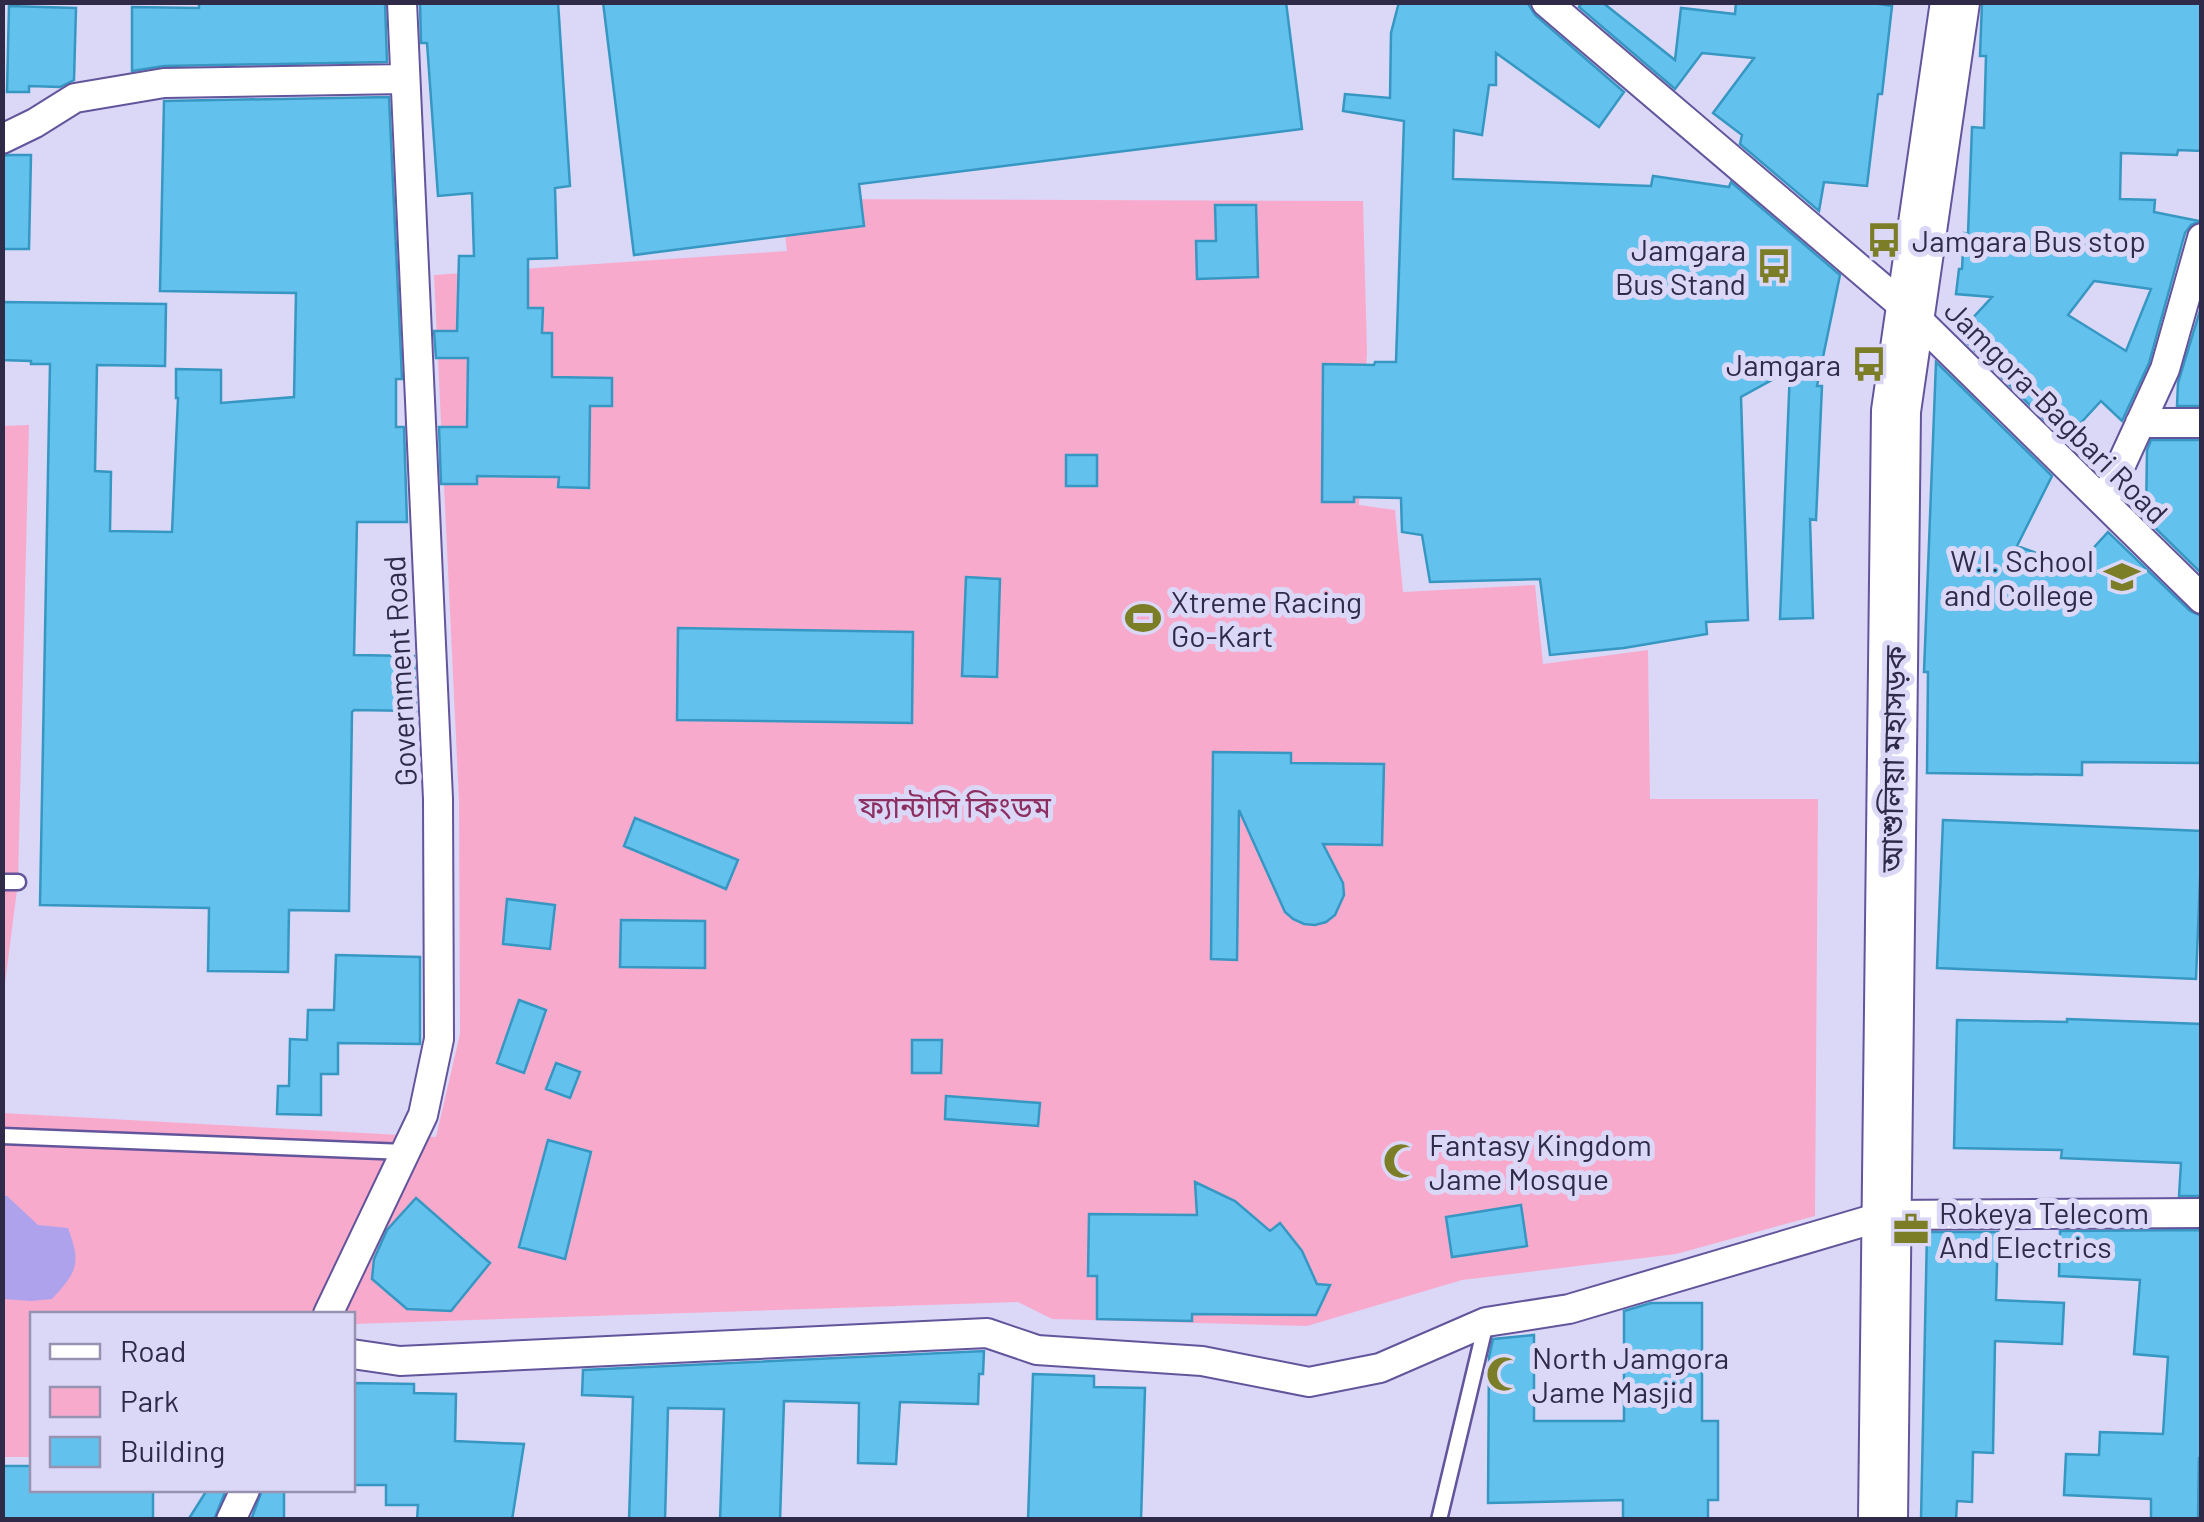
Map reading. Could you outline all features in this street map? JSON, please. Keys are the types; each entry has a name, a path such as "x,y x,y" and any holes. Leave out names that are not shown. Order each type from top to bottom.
{"highway":[{"name":"আশুলিয়া মহাসড়ক","path":"1883,1520 1896,410 1955,2"}],"street":[{"name":"Government Road","path":"329,1312 423,1115 439,1039 438,799 402,2"},
{"name":"Jamgora-Bagbari Road","path":"1546,2 1909,311 2202,599"},
{"path":"2,139 35,124 75,98 164,83 404,79"},
{"path":"2104,502 2165,369 2200,245"},
{"path":"2140,423 2202,423"},
{"path":"355,1354 400,1361 987,1333 1038,1350 1202,1361 1309,1382 1380,1368 1486,1322 1570,1309 1887,1215 2202,1212"},
{"path":"231,1520 244,1492"}],"lane":[{"path":"2,1136 405,1152"},
{"path":"1439,1520 1486,1322"}],"green space":[{"name":"ফ্যান্টাসি কিংডম","path":"781,199 1363,201 1367,352 1359,505 1395,510 1403,592 1535,585 1543,664 1648,650 1650,799 1818,799 1815,1216 1676,1254 1462,1280 1307,1326 1052,1319 1018,1302 355,1324 355,1312 30,1312 30,1457 3,1457 2,1113 436,1137 460,1034 459,801 434,275 787,251"},
{"path":"29,425 18,882 3,999 2,426"}],"shaded area":[{"path":"3,1196 38,1225 68,1228 75,1266 52,1299 3,1299"}],"building":[{"path":"199,2 385,2 387,62 164,66 132,71 132,7 199,8"},
{"path":"420,2 558,2 570,186 555,188 557,258 528,259 528,308 543,308 542,333 552,333 552,377 612,378 612,406 590,406 589,488 558,487 559,477 477,476 477,484 441,484 439,427 467,427 468,358 436,358 434,331 457,331 459,256 474,256 472,193 438,196 427,43 421,43"},
{"path":"603,2 1286,2 1302,129 859,184 864,226 634,255"},
{"path":"1399,2 1527,2 1535,15 1624,92 1599,127 1496,53 1496,85 1489,85 1482,135 1454,130 1453,179 1651,186 1653,176 1729,187 1731,182 1840,275 1817,386 1822,386 1816,520 1810,519 1813,618 1780,619 1790,370 1741,397 1748,620 1706,622 1707,634 1550,655 1540,579 1430,582 1422,535 1402,532 1401,498 1354,497 1354,502 1322,502 1323,364 1396,362 1404,121 1343,111 1345,94 1390,98 1391,33"},
{"path":"1582,2 1602,2 1675,60 1681,8 1735,14 1736,2 1866,2 1892,6 1867,186 1824,182 1819,211 1740,144 1742,135 1713,113 1754,58 1702,53 1675,89 1579,7"},
{"path":"1982,2 2202,2 2202,151 2178,150 2177,155 2121,153 2120,199 2155,200 2154,212 2199,221 2185,233 2149,363 2122,421 2101,401 2065,440 1958,334 1992,297 1956,294 1964,233 1968,234 1972,127 1984,128 1986,56 1980,56","holes":["2094,281 2151,289 2126,351 2068,315"]},
{"path":"9,6 76,8 74,80 60,87 29,86 29,92 7,92"},
{"path":"389,97 402,379 396,379 396,427 404,427 407,522 357,522 354,655 414,656 416,711 352,712 349,911 289,910 288,972 208,971 209,908 40,905 50,364 2,360 2,302 166,304 165,366 97,365 95,471 111,472 110,531 172,532 176,369 221,370 221,403 294,397 296,293 160,291 164,101"},
{"path":"31,155 29,249 2,249 2,156"},
{"path":"1215,205 1256,205 1258,277 1197,279 1196,241 1216,241"},
{"path":"2202,304 2202,406 2177,406 2178,383"},
{"path":"1936,362 2052,476 2017,546 2076,567 2108,532 2190,611 2202,616 2200,763 2082,762 2082,775 1927,773 1928,672 1924,672"},
{"path":"2151,440 2202,440 2202,574 2146,519 2147,450"},
{"path":"1066,455 1097,455 1097,486 1066,486"},
{"path":"966,577 1000,579 997,677 962,676"},
{"path":"678,628 913,632 912,723 677,720"},
{"path":"1213,752 1291,753 1291,763 1384,764 1382,845 1323,844 1343,883 1344,895 1335,915 1326,922 1304,924 1285,912 1239,810 1237,960 1211,959"},
{"path":"635,818 738,860 726,889 624,846"},
{"path":"1943,820 2202,831 2196,979 1937,968"},
{"path":"507,899 555,905 550,949 503,944"},
{"path":"621,920 705,921 705,968 620,967"},
{"path":"336,955 420,957 420,1044 338,1043 338,1074 321,1074 321,1115 277,1114 278,1086 289,1086 290,1039 307,1040 308,1010 334,1010"},
{"path":"519,1000 546,1010 524,1073 497,1063"},
{"path":"1957,1020 2202,1024 2202,1196 2179,1196 2181,1163 2061,1158 2062,1150 1954,1148"},
{"path":"912,1040 942,1040 941,1073 912,1073"},
{"path":"556,1063 580,1072 570,1098 546,1089"},
{"path":"946,1096 1040,1103 1038,1126 945,1119"},
{"path":"548,1140 591,1152 565,1259 519,1247"},
{"path":"1195,1182 1235,1201 1270,1231 1280,1223 1302,1251 1317,1284 1330,1285 1316,1315 1192,1314 1192,1321 1097,1319 1097,1276 1088,1276 1089,1214 1197,1215"},
{"path":"416,1198 490,1263 451,1311 407,1309 372,1279 374,1259 387,1230"},
{"path":"1521,1205 1527,1246 1452,1257 1446,1217"},
{"path":"2202,1230 2202,1458 2198,1520 2151,1520 2151,1499 2064,1495 2066,1454 2099,1455 2100,1432 2163,1434 2168,1357 2134,1354 2140,1280 2059,1276 2060,1231"},
{"path":"1927,1232 1998,1232 1996,1300 2064,1303 2062,1344 1995,1341 1993,1453 1973,1452 1972,1502 1957,1501 1956,1520 1921,1520"},
{"path":"1651,1303 1702,1303 1702,1421 1718,1421 1718,1500 1708,1500 1708,1520 1623,1520 1623,1500 1488,1503 1489,1357 1493,1339 1534,1335 1534,1421 1624,1421 1624,1311"},
{"path":"984,1351 978,1404 900,1402 896,1464 858,1463 859,1403 784,1401 780,1520 720,1520 724,1409 668,1408 665,1520 629,1520 633,1397 582,1395 583,1370"},
{"path":"1033,1374 1094,1376 1094,1387 1145,1388 1141,1520 1028,1520"},
{"path":"355,1383 414,1384 414,1393 456,1394 455,1441 524,1444 512,1520 417,1520 418,1505 386,1505 386,1485 355,1485"},
{"path":"2,1466 30,1466 30,1492 153,1492 153,1520 2,1520"},
{"path":"206,1492 225,1492 214,1520 188,1520"},
{"path":"261,1492 284,1492 284,1520 251,1520"}],"place":[{"name":"Jamgara Bus stop","path":"1884,240"},
{"name":"Jamgara Bus Stand","path":"1774,266"},
{"name":"Jamgara","path":"1869,364"},
{"name":"W.I. School and College","path":"2122,577"},
{"name":"Xtreme Racing Go-Kart","path":"1143,618"},
{"name":"Fantasy Kingdom Jame Mosque","path":"1401,1161"},
{"name":"Rokeya Telecom And Electrics","path":"1911,1229"},
{"name":"North Jamgora Jame Masjid","path":"1504,1374"}]}
